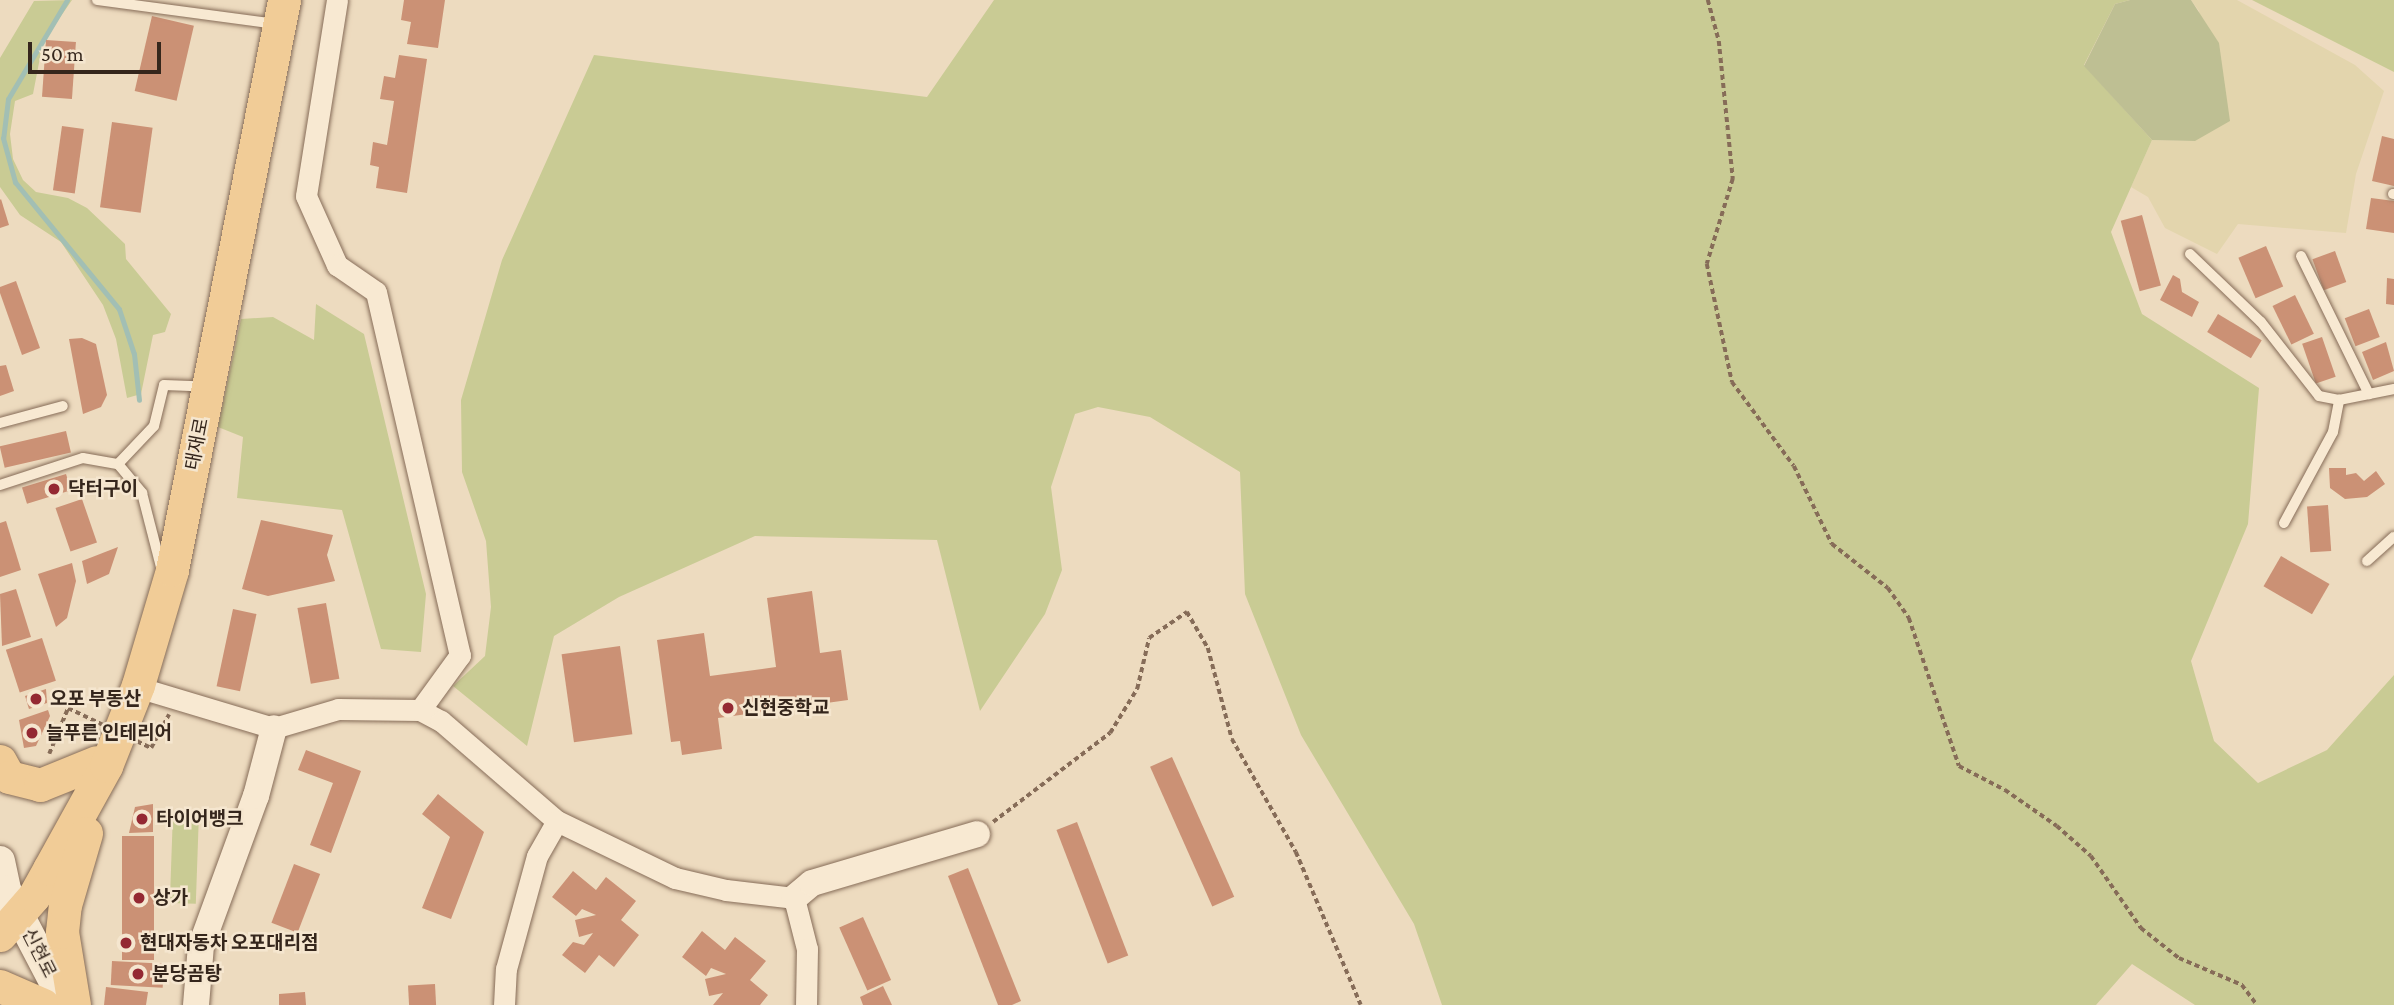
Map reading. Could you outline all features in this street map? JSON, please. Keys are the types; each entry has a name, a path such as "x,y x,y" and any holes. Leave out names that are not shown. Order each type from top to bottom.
{"main road":[{"name":"태재로","path":"167,568 198,386 275,8"},
{"name":"태재로","path":"7,912 119,755 154,603 167,568 275,8"},
{"path":"74,1005 64,959 65,905 80,850 119,755 158,701 168,612 167,568"},
{"path":"0,761 9,777 40,785 119,755"},
{"name":"신현로","path":"0,861 7,912 66,1005"},
{"path":"0,986 43,1005"}],"street":[{"path":"337,0 306,196 337,265 376,292 460,656 420,710"},
{"path":"158,701 274,728 338,709 420,710 441,721 557,821 675,878 726,890 794,898 811,883 977,834"},
{"path":"197,1005 201,946 256,796 274,728"},
{"path":"504,1005 506,968 537,856 557,821"},
{"path":"794,898 807,949 806,1005"}],"lane":[{"path":"97,0 275,8"},
{"path":"2190,254 2260,322 2319,396 2339,400 2394,389"},
{"path":"2301,256 2369,394"},
{"path":"118,464 154,426 164,385 198,386"},
{"path":"2284,523 2333,432 2339,400"},
{"path":"0,423 62,406"},
{"path":"0,485 83,458 118,464 142,493 167,568"},
{"path":"2367,561 2394,537"}],"path":[{"path":"1708,0 1719,41 1733,179 1707,264 1732,382 1794,466 1832,544 1888,588 1909,618 1959,766 2005,790 2057,826 2091,856 2141,928 2179,958 2242,985 2257,1005"},
{"path":"977,834 1110,733 1137,689 1149,638 1187,612 1208,648 1232,739 1296,852 1361,1005"},
{"path":"45,765 68,708 119,755 158,701"}],"shaded area":[{"path":"2191,0 2237,0 2355,65 2384,91 2356,174 2346,233 2238,224 2217,254 2165,228 2148,197 2131,187 2152,140 2195,141 2199,11"}],"green space":[{"path":"72,0 43,42 33,94 15,101 10,134 13,159 23,180 36,192 68,198 87,208 125,244 126,259 171,314 165,332 153,335 141,394 127,398 116,339 103,305 61,242 20,215 0,187 0,58 34,1"},
{"path":"994,0 2130,0 2115,4 2084,65 2152,140 2111,232 2142,314 2259,388 2248,524 2191,661 2214,741 2258,783 2327,750 2394,675 2394,1005 2195,1005 2132,964 2096,1005 1442,1005 1414,924 1301,735 1245,594 1240,472 1150,417 1098,407 1075,414 1051,487 1062,570 1045,614 980,711 937,540 755,536 619,597 554,636 527,746 453,686 485,656 491,607 486,541 462,472 461,400 502,260 594,55 927,97"},
{"path":"2130,0 2191,0 2219,43 2230,121 2195,141 2152,140 2084,66 2115,4"},
{"path":"2252,0 2394,0 2394,72"},
{"path":"316,304 364,334 426,594 421,652 381,649 342,510 237,498 243,437 218,427 241,319 273,317 314,340"},
{"path":"173,812 199,813 196,904 170,903"}],"building":[{"path":"404,0 445,0 438,48 407,44 411,22 401,20"},
{"path":"152,16 194,26 177,101 135,91"},
{"path":"46,40 76,42 72,99 42,97"},
{"path":"399,55 427,59 407,193 376,188 379,167 370,165 373,142 387,145 394,101 380,99 384,76 395,78"},
{"path":"112,122 153,128 141,213 100,207"},
{"path":"62,126 84,129 75,193 53,190"},
{"path":"2382,136 2394,139 2394,186 2372,181"},
{"path":"2371,198 2394,201 2394,233 2366,229"},
{"path":"0,200 9,225 0,228"},
{"path":"2142,215 2161,286 2140,291 2121,221"},
{"path":"2266,246 2283,287 2256,298 2238,258"},
{"path":"2335,251 2346,282 2324,290 2312,259"},
{"path":"2173,275 2180,279 2182,292 2199,302 2192,317 2160,300"},
{"path":"2387,278 2394,279 2394,305 2386,304"},
{"path":"16,281 40,348 22,355 0,293 0,287"},
{"path":"2295,295 2314,334 2291,345 2273,306"},
{"path":"2369,309 2380,337 2355,346 2345,318"},
{"path":"2218,314 2262,340 2251,358 2207,332"},
{"path":"2322,337 2336,377 2316,384 2302,344"},
{"path":"82,338 96,344 107,395 101,407 83,414 69,339"},
{"path":"2386,342 2394,371 2373,380 2362,352"},
{"path":"6,365 14,391 0,396 0,366"},
{"path":"66,431 71,452 5,468 0,446"},
{"path":"2329,468 2346,468 2346,475 2356,473 2364,481 2376,471 2385,484 2367,497 2345,499 2330,488"},
{"path":"66,474 71,490 27,504 22,487"},
{"path":"82,499 97,542 71,552 56,508"},
{"path":"2328,505 2331,551 2310,552 2307,506"},
{"path":"261,520 333,535 327,555 335,581 268,596 242,589"},
{"path":"6,521 21,570 0,577 0,523"},
{"path":"118,547 109,574 87,584 82,561"},
{"path":"2281,556 2329,584 2312,614 2264,586"},
{"path":"72,563 76,581 67,618 56,627 38,574"},
{"path":"16,589 31,637 2,646 0,594"},
{"path":"812,591 820,653 841,650 848,700 718,718 722,749 682,755 680,741 671,742 657,640 704,633 710,676 776,667 767,598"},
{"path":"326,603 339,679 311,684 297,608"},
{"path":"233,609 256,614 240,691 217,686"},
{"path":"42,638 56,681 20,693 6,650"},
{"path":"620,646 632,734 574,742 562,654"},
{"name":"오포 부동산","path":"46,689 47,703 29,709 25,696"},
{"name":"늘푸른 인테리어","path":"48,710 50,716 36,746 24,748 19,720"},
{"path":"306,750 361,771 331,853 310,845 333,783 298,770"},
{"path":"1172,757 1234,897 1212,907 1150,767"},
{"path":"438,794 484,832 451,919 422,908 450,837 422,814"},
{"name":"타이어뱅크","path":"153,804 153,832 129,833 135,807"},
{"path":"1077,822 1128,956 1108,963 1056,830"},
{"name":"상가","path":"122,836 154,836 154,960 122,960"},
{"path":"294,864 320,874 298,933 271,923"},
{"path":"968,868 1021,1001 1012,1005 998,1005 948,876"},
{"path":"573,871 596,890 606,877 636,901 621,920 639,935 614,967 599,955 585,973 562,955 573,942 584,945 593,933 579,937 575,920 596,915 582,909 576,916 552,897"},
{"path":"863,917 891,980 867,991 839,928"},
{"path":"702,931 725,950 735,937 766,961 750,980 768,995 760,1005 713,1005 723,993 709,996 705,979 726,974 711,968 706,976 682,957"},
{"name":"분당곰탕","path":"112,961 164,964 163,988 111,985"},
{"path":"435,984 436,1005 409,1005 408,985"},
{"path":"883,986 892,1005 863,1005 860,997"},
{"path":"106,987 148,992 146,1005 104,1005"},
{"path":"305,992 306,1005 279,1005 279,994"}],"waterway":[{"path":"67,0 8,99 3,138 15,182 119,309 134,354 139,400"}],"place":[{"name":"닥터구이","path":"54,489"},
{"name":"오포 부동산","path":"36,699"},
{"name":"신현중학교","path":"728,708"},
{"name":"늘푸른 인테리어","path":"32,733"},
{"name":"타이어뱅크","path":"142,819"},
{"name":"상가","path":"139,898"},
{"name":"현대자동차 오포대리점","path":"126,943"},
{"name":"분당곰탕","path":"138,974"}]}
